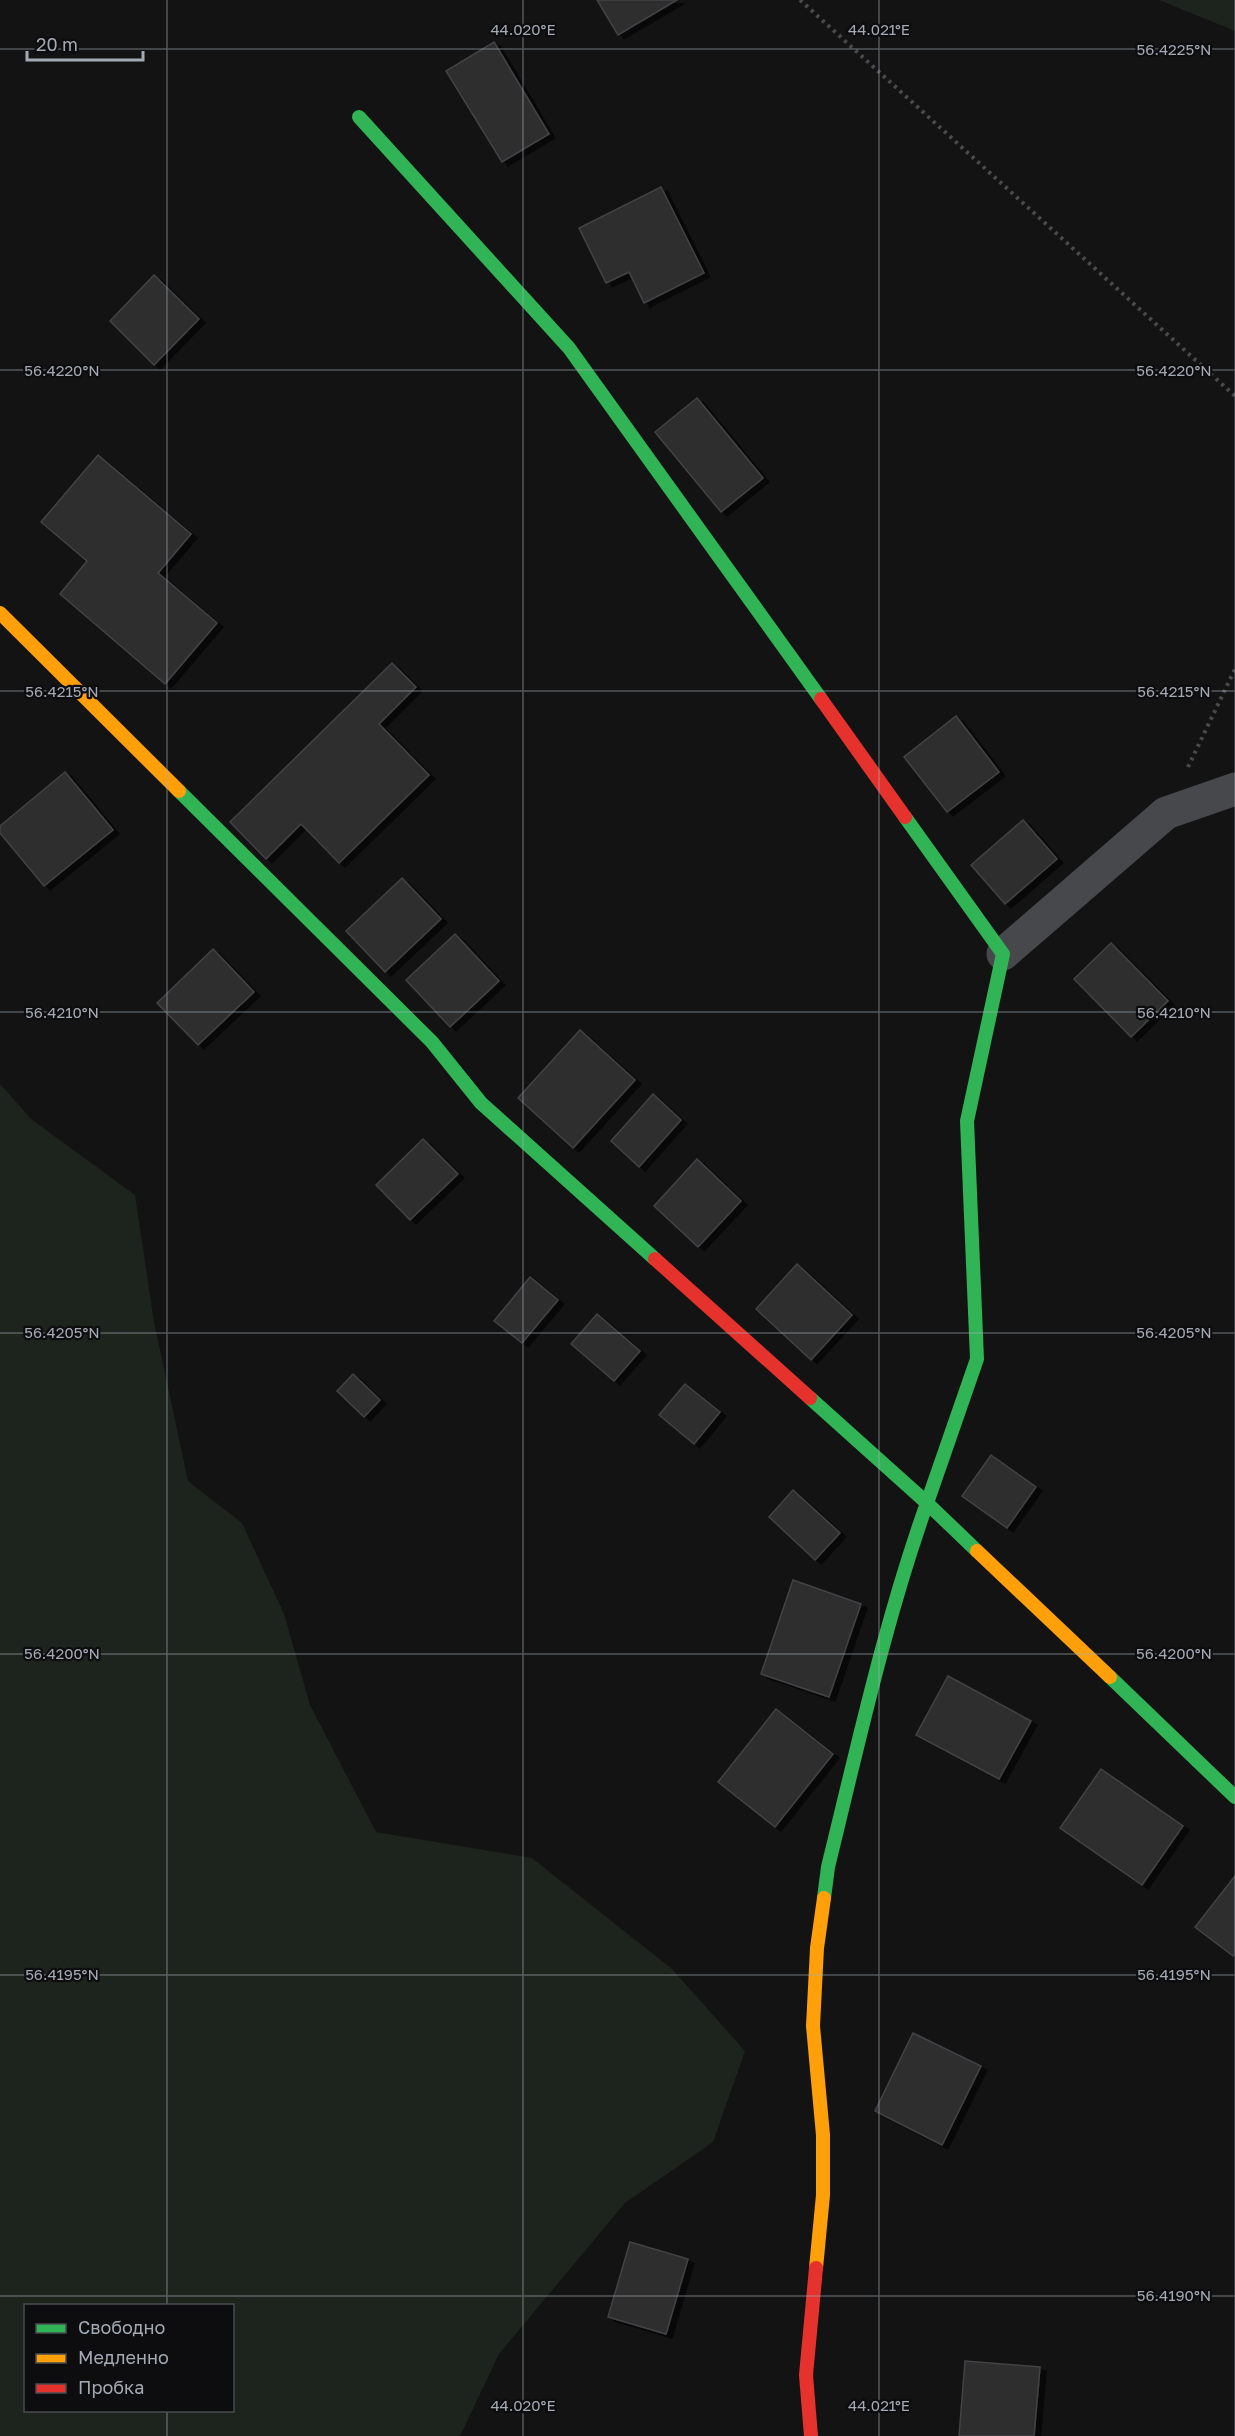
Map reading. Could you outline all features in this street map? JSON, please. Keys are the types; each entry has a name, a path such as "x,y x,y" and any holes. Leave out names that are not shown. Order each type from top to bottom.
{"street":[{"path":"359,117 569,348 1003,954"},
{"path":"0,613 432,1042 481,1103 927,1503 1235,1797"},
{"path":"811,2436 806,2375 823,2195 823,2135 813,2026 817,1948 828,1867 887,1630 908,1556 977,1359 967,1121 1003,954 1166,813 1235,789"}],"path":[{"path":"800,0 1235,396"},
{"path":"1166,813 1235,669"}],"shaded area":[{"path":"1159,0 1235,0 1235,31"},
{"path":"0,1084 31,1119 135,1195 154,1322 188,1481 242,1523 284,1614 310,1705 376,1832 532,1858 672,1969 745,2051 713,2142 625,2203 499,2354 460,2436 0,2436"}],"building":[{"path":"597,0 677,0 618,35"},
{"path":"494,42 549,134 502,162 446,71"},
{"path":"661,187 704,273 644,303 629,272 606,283 579,228"},
{"path":"154,275 199,319 154,365 110,321"},
{"path":"697,398 763,478 721,512 655,432"},
{"path":"98,455 191,534 158,573 217,623 165,684 60,594 87,561 41,522"},
{"path":"392,663 416,687 379,724 429,775 339,863 301,824 266,859 230,822"},
{"path":"956,716 999,772 947,812 904,757"},
{"path":"65,772 113,830 44,886 0,833 0,826"},
{"path":"1023,820 1057,859 1005,904 971,865"},
{"path":"402,878 441,919 385,972 346,931"},
{"path":"455,934 499,981 450,1027 406,980"},
{"path":"1111,943 1168,1001 1131,1037 1074,979"},
{"path":"213,949 254,992 198,1045 157,1003"},
{"path":"580,1030 635,1080 573,1148 518,1098"},
{"path":"653,1094 681,1120 639,1167 611,1141"},
{"path":"423,1139 458,1174 410,1220 376,1185"},
{"path":"697,1159 741,1201 698,1247 654,1206"},
{"path":"797,1264 852,1315 811,1360 756,1309"},
{"path":"530,1277 558,1300 522,1343 494,1321"},
{"path":"597,1314 640,1351 614,1381 571,1344"},
{"path":"353,1374 380,1400 364,1417 337,1391"},
{"path":"685,1384 720,1412 694,1444 659,1415"},
{"path":"991,1455 1036,1487 1007,1528 962,1496"},
{"path":"793,1490 840,1533 815,1560 769,1517"},
{"path":"793,1580 861,1604 829,1697 761,1674"},
{"path":"948,1676 1031,1721 999,1779 916,1735"},
{"path":"776,1709 833,1754 775,1827 718,1782"},
{"path":"1101,1769 1183,1826 1142,1885 1060,1828"},
{"path":"1235,1876 1235,1953 1233,1956 1195,1927"},
{"path":"913,2033 981,2066 942,2145 875,2111"},
{"path":"630,2242 688,2259 666,2334 608,2317"},
{"path":"965,2361 1040,2367 1034,2436 959,2436"}],"traffic: fast":[{"path":"359,117 569,348 821,699"},
{"path":"179,791 432,1042 481,1103 655,1259"},
{"path":"905,817 1003,954 967,1121 977,1359 927,1503 977,1551"},
{"path":"810,1398 927,1503 898,1592 873,1684 828,1867 824,1898"},
{"path":"1110,1677 1235,1797"}],"traffic: slow":[{"path":"0,613 179,791"},
{"path":"977,1551 1110,1677"},
{"path":"816,2268 823,2195 823,2135 813,2026 817,1948 824,1898"}],"traffic: jam":[{"path":"821,699 905,817"},
{"path":"655,1259 810,1398"},
{"path":"811,2436 806,2375 816,2268"}]}
